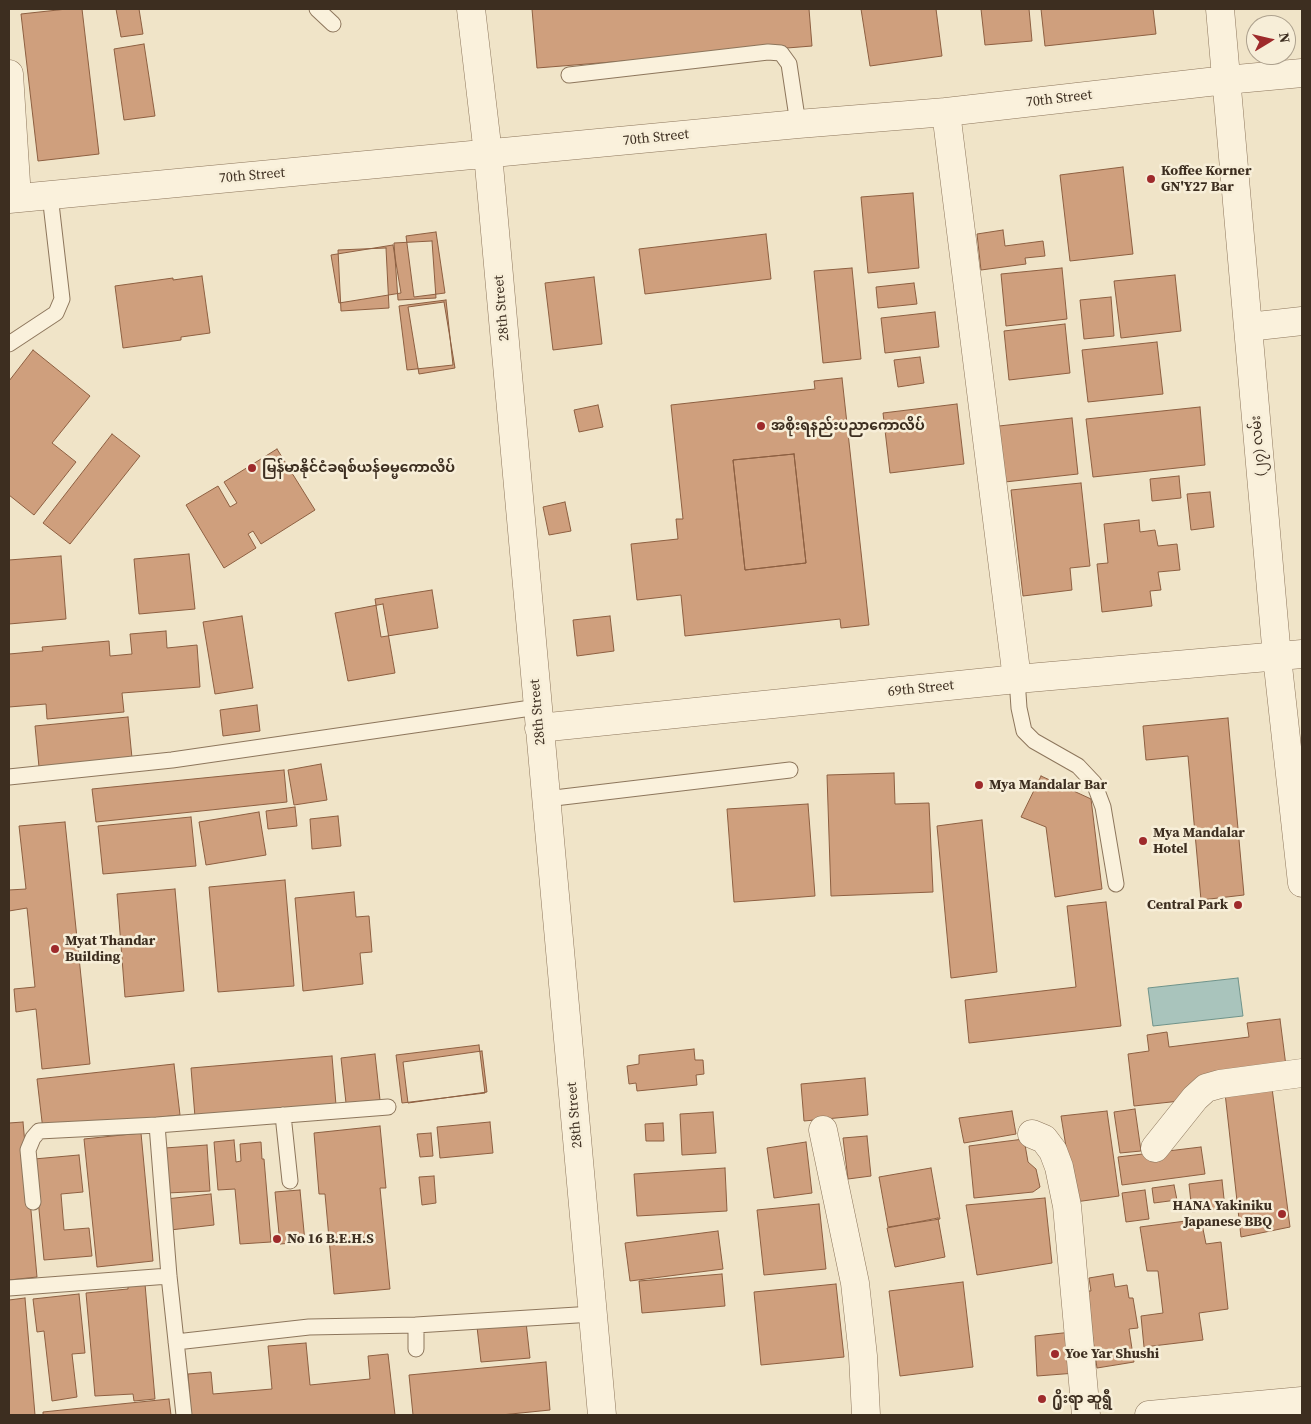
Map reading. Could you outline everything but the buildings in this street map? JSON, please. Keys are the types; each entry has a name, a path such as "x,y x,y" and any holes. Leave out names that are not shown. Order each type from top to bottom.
{"street":[{"name":"28th Street","path":"471,9 488,154 602,1415"},
{"name":"(၂၇) လမ်း","path":"1220,9 1248,328 1290,655 1302,883"},
{"name":"70th Street","path":"13,199 798,124 946,112 1302,73"},
{"path":"9,74 13,199"},
{"path":"946,112 1017,679"},
{"path":"1248,328 1302,321"},
{"name":"69th Street","path":"539,718 1290,655"},
{"path":"1154,1148 1195,1098 1206,1088 1220,1084 1302,1073"},
{"path":"823,1130 855,1283 863,1356 866,1415"},
{"path":"1032,1134 1044,1139 1053,1151 1059,1167 1067,1206 1086,1415"},
{"path":"1149,1415 1302,1401"}],"lane":[{"path":"317,9 332,24"},
{"path":"570,75 768,52 781,53 789,64 798,124"},
{"path":"9,344 56,312 62,299 50,195"},
{"path":"1017,679 1019,708 1024,731 1034,741 1078,766 1094,783 1103,807 1116,884"},
{"path":"9,778 539,718"},
{"path":"546,800 790,770"},
{"path":"33,1202 28,1150 33,1138 39,1131 157,1125 388,1107"},
{"path":"283,1115 290,1181"},
{"path":"157,1125 169,1276 184,1415"},
{"path":"9,1288 169,1276"},
{"path":"176,1342 309,1328 416,1325 593,1314"},
{"path":"416,1325 416,1349"}],"water":[{"path":"1238,978 1243,1016 1153,1026 1148,988"}],"place":[{"name":"Koffee Korner GN'Y27 Bar","path":"1151,179"},
{"name":"အစိုးရနည်းပညာကောလိပ်","path":"761,426"},
{"name":"မြန်မာနိုင်ငံခရစ်ယန်ဓမ္မကောလိပ်","path":"252,468"},
{"name":"Mya Mandalar Bar","path":"979,785"},
{"name":"Mya Mandalar Hotel","path":"1143,841"},
{"name":"Central Park","path":"1238,905"},
{"name":"Myat Thandar Building","path":"55,949"},
{"name":"HANA Yakiniku Japanese BBQ","path":"1282,1214"},
{"name":"No 16 B.E.H.S","path":"277,1239"},
{"name":"Yoe Yar Shushi","path":"1055,1354"},
{"name":"႐ိုးရာ ဆူရွီ","path":"1042,1399"}]}
